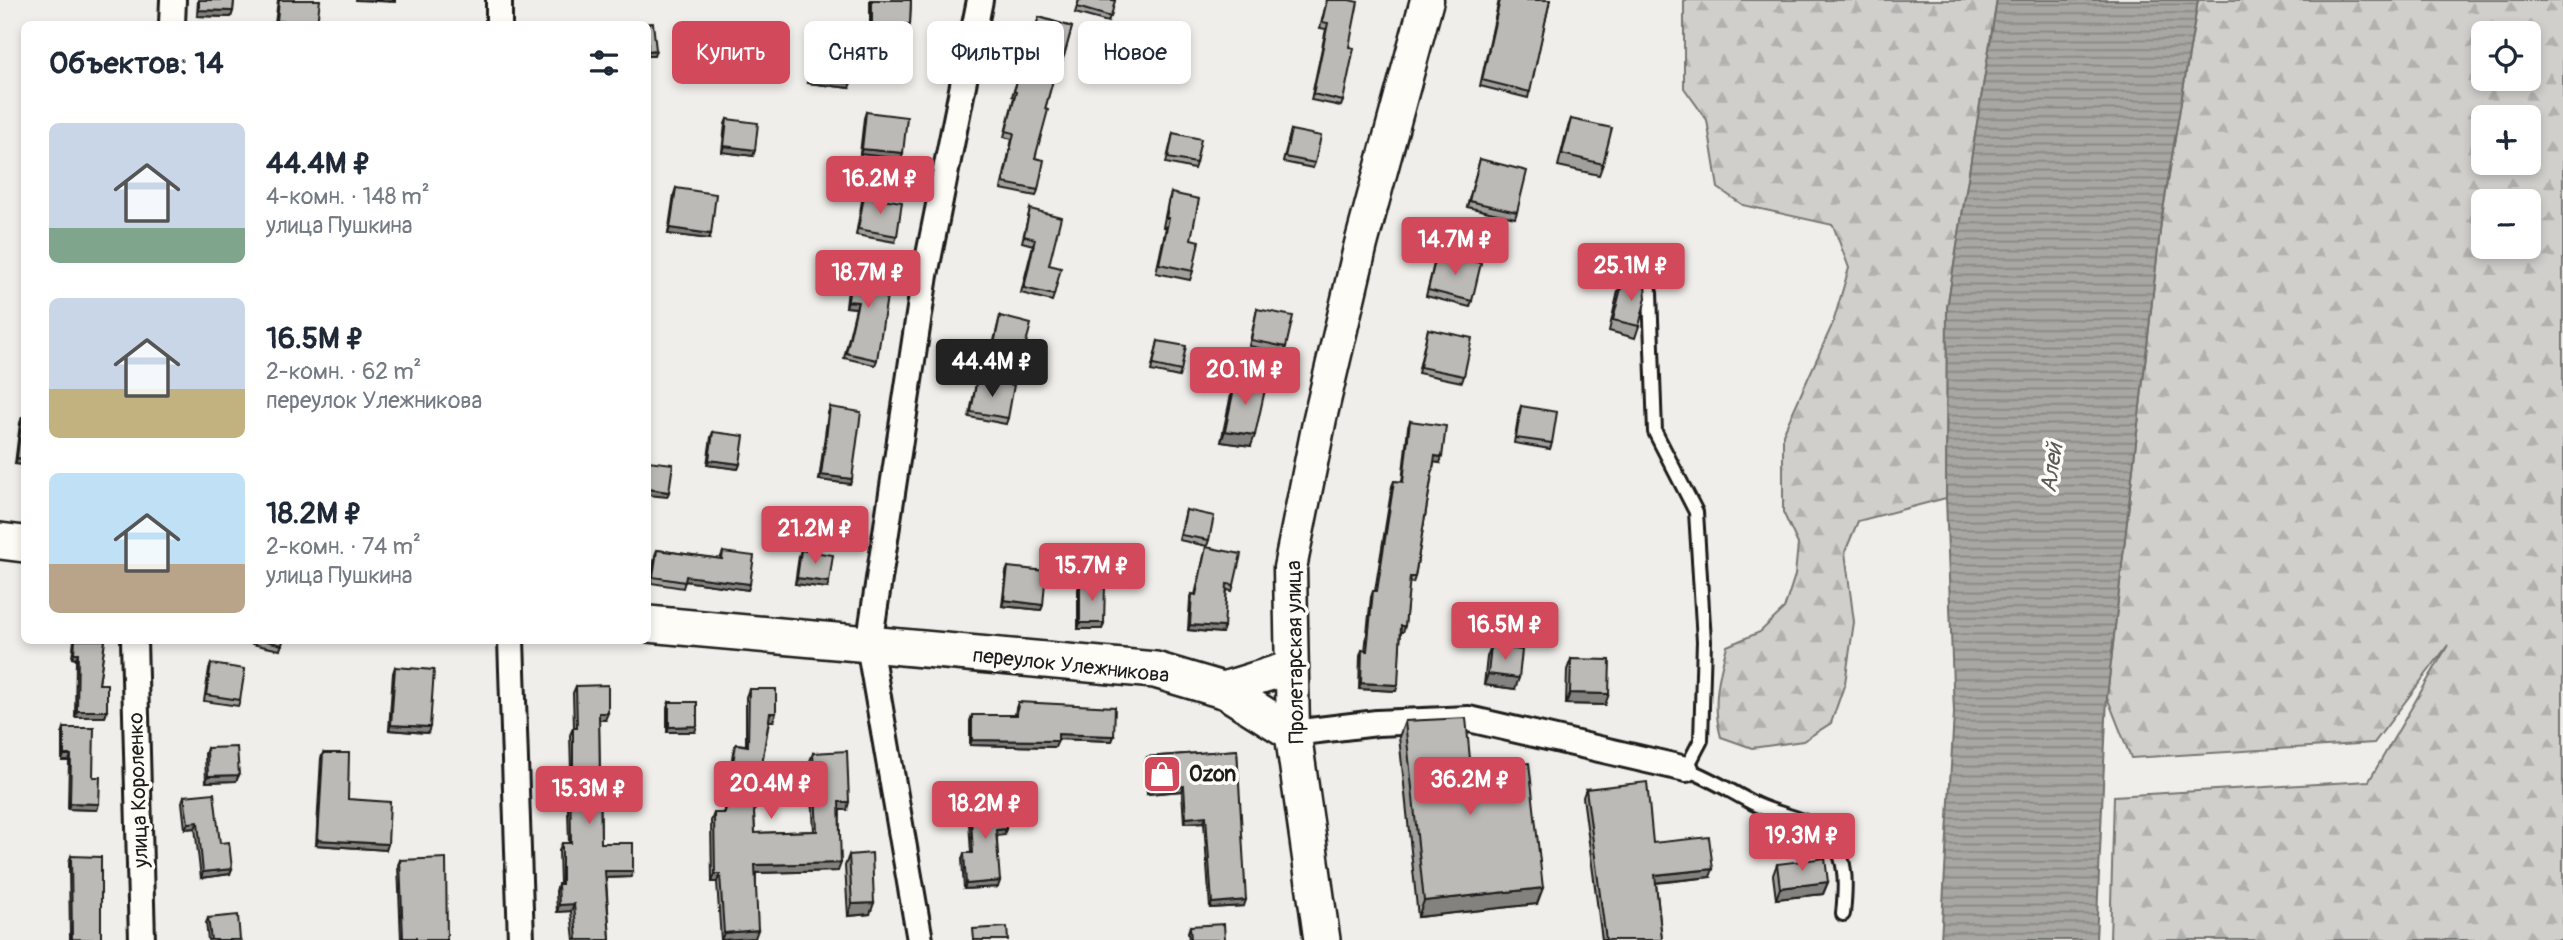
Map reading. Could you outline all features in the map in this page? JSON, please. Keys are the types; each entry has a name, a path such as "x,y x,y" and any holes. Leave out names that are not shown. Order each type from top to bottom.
{"main road":[{"path":"0,541 21,544"},
{"name":"переулок Улежникова","path":"651,624 1155,670 1222,690 1293,733"},
{"name":"Пролетарская улица","path":"1293,733 1322,940"}],"street":[{"path":"172,21 173,0"},
{"path":"499,0 499,21"},
{"path":"920,940 869,645 926,275 980,0"},
{"name":"Пролетарская улица","path":"1293,733 1290,568 1320,418 1375,192 1427,0"},
{"name":"улица Короленко","path":"134,644 142,940"},
{"path":"511,644 521,940"},
{"path":"1222,690 1292,667"},
{"path":"1293,733 1377,723 1469,719 1686,769"}],"lane":[{"path":"1650,292 1655,432 1696,512 1704,641 1702,715 1701,740 1686,769 1715,780 1758,805 1805,822 1833,838 1847,873 1843,914"}],"green space":[{"path":"1684,0 1997,0 1947,308 1946,498 1858,521 1845,552 1854,622 1845,683 1831,723 1803,741 1752,748 1721,737 1717,692 1721,669 1727,646 1760,632 1784,609 1795,575 1798,544 1783,512 1783,434 1833,323 1849,268 1833,225 1743,205 1718,188 1707,120 1684,88"},
{"path":"2198,0 2563,0 2563,940 2110,940 2114,796 2369,781 2448,645 2374,743 2131,758 2107,697 2161,222"}],"water":[{"name":"Алей","path":"1997,0 2198,0 2161,222 2107,697 2096,940 1941,940 1954,713 1946,498 1947,308"}],"building":[{"path":"199,0 234,0 233,11 199,10"},
{"path":"279,0 320,0 317,21 277,21"},
{"path":"872,0 911,0 910,21 872,21"},
{"path":"1079,0 1115,0 1111,17 1077,7"},
{"path":"1327,0 1358,2 1349,47 1354,48 1343,101 1313,94 1328,23 1322,22"},
{"path":"1500,0 1550,0 1530,92 1482,80"},
{"path":"651,23 656,50 651,51"},
{"path":"1064,25 1072,27 1064,56"},
{"path":"1016,84 1052,84 1035,158 1044,160 1038,190 1003,183 1014,133 1006,131 1016,92"},
{"path":"866,112 907,117 903,153 862,149"},
{"path":"727,119 758,123 755,150 724,146"},
{"path":"1571,119 1612,128 1603,164 1562,154"},
{"path":"1291,130 1321,136 1315,163 1285,157"},
{"path":"1173,133 1201,139 1196,163 1168,158"},
{"path":"1480,159 1527,171 1517,212 1469,201"},
{"path":"676,188 716,194 711,234 670,228"},
{"path":"1171,193 1199,199 1191,239 1199,241 1193,271 1159,264 1169,218 1166,218"},
{"path":"864,196 902,202 897,236 858,229"},
{"path":"1030,209 1061,217 1049,265 1061,268 1054,295 1024,288 1035,239 1024,236"},
{"path":"1437,252 1481,263 1472,301 1428,290"},
{"path":"852,266 891,271 877,360 846,353 858,302 848,301"},
{"path":"1623,280 1645,285 1646,298 1639,326 1613,320"},
{"path":"1257,309 1293,316 1286,347 1251,340"},
{"path":"1000,316 1031,324 1024,351 994,344"},
{"path":"1428,329 1472,338 1464,376 1420,367"},
{"path":"1158,341 1186,346 1181,371 1153,365"},
{"path":"977,379 1014,385 1008,418 971,412"},
{"path":"1236,379 1266,385 1255,435 1225,431"},
{"path":"1521,406 1557,412 1552,443 1516,438"},
{"path":"830,407 861,412 852,479 821,475"},
{"path":"1410,421 1446,426 1442,457 1435,456 1415,577 1410,577 1405,626 1401,626 1398,685 1361,683 1362,650 1367,651 1373,591 1377,591 1394,481 1403,482"},
{"path":"21,425 21,459 17,458"},
{"path":"713,432 744,436 740,464 709,460"},
{"path":"651,461 673,464 669,492 651,489"},
{"path":"1186,510 1214,516 1209,540 1181,535"},
{"path":"1206,547 1241,554 1234,585 1227,584 1224,627 1190,625 1192,594 1196,595"},
{"path":"657,550 722,559 723,552 754,556 750,584 686,576 685,582 653,577"},
{"path":"801,550 833,555 829,582 797,578"},
{"path":"1008,567 1046,571 1043,605 1004,600"},
{"path":"1080,584 1105,584 1104,623 1080,623"},
{"path":"75,644 104,644 99,684 107,684 107,711 77,711 78,653 74,653"},
{"path":"1491,646 1522,650 1519,678 1488,674"},
{"path":"1571,659 1610,660 1609,694 1570,693"},
{"path":"211,664 245,669 240,700 206,695"},
{"path":"395,667 434,670 430,727 391,725"},
{"path":"608,685 608,713 599,713 601,843 633,843 633,871 605,871 610,940 577,940 574,904 559,905 558,884 562,884 562,843 571,843 570,771 573,771 573,728 577,728 576,686"},
{"path":"749,689 776,689 776,713 770,713 754,813 755,833 817,831 813,753 847,751 849,802 839,802 841,863 755,865 758,930 724,933 720,874 715,874 714,813 725,813 736,744 748,746"},
{"path":"669,702 697,702 697,726 669,727"},
{"path":"1018,702 1115,707 1114,736 1058,734 1058,741 972,740 972,715 1017,715"},
{"path":"1466,718 1471,769 1529,763 1543,888 1424,901 1405,721"},
{"path":"64,728 94,728 93,777 100,777 99,804 70,803 71,755 64,755"},
{"path":"237,747 239,775 208,776 207,748"},
{"path":"1237,750 1246,900 1212,903 1206,816 1186,818 1184,786 1149,788 1147,757"},
{"path":"323,753 349,753 348,799 390,802 388,844 318,840"},
{"path":"1647,782 1653,843 1709,837 1713,869 1655,875 1662,940 1606,940 1586,789"},
{"path":"214,793 220,843 229,842 232,869 203,872 198,822 188,823 184,796"},
{"path":"1004,799 1006,829 996,830 1000,881 966,884 964,853 973,853 970,802"},
{"path":"872,853 874,903 852,904 849,855"},
{"path":"71,856 101,857 101,940 72,939"},
{"path":"446,858 447,940 403,938 400,860"},
{"path":"1825,858 1828,882 1780,888 1777,864"},
{"path":"238,915 240,940 211,940 208,918"},
{"path":"1224,924 1225,940 1191,940 1190,926"},
{"path":"1007,927 1008,940 974,940 973,929"}],"place":[{"name":"Ozon","path":"1162,774"}]}
